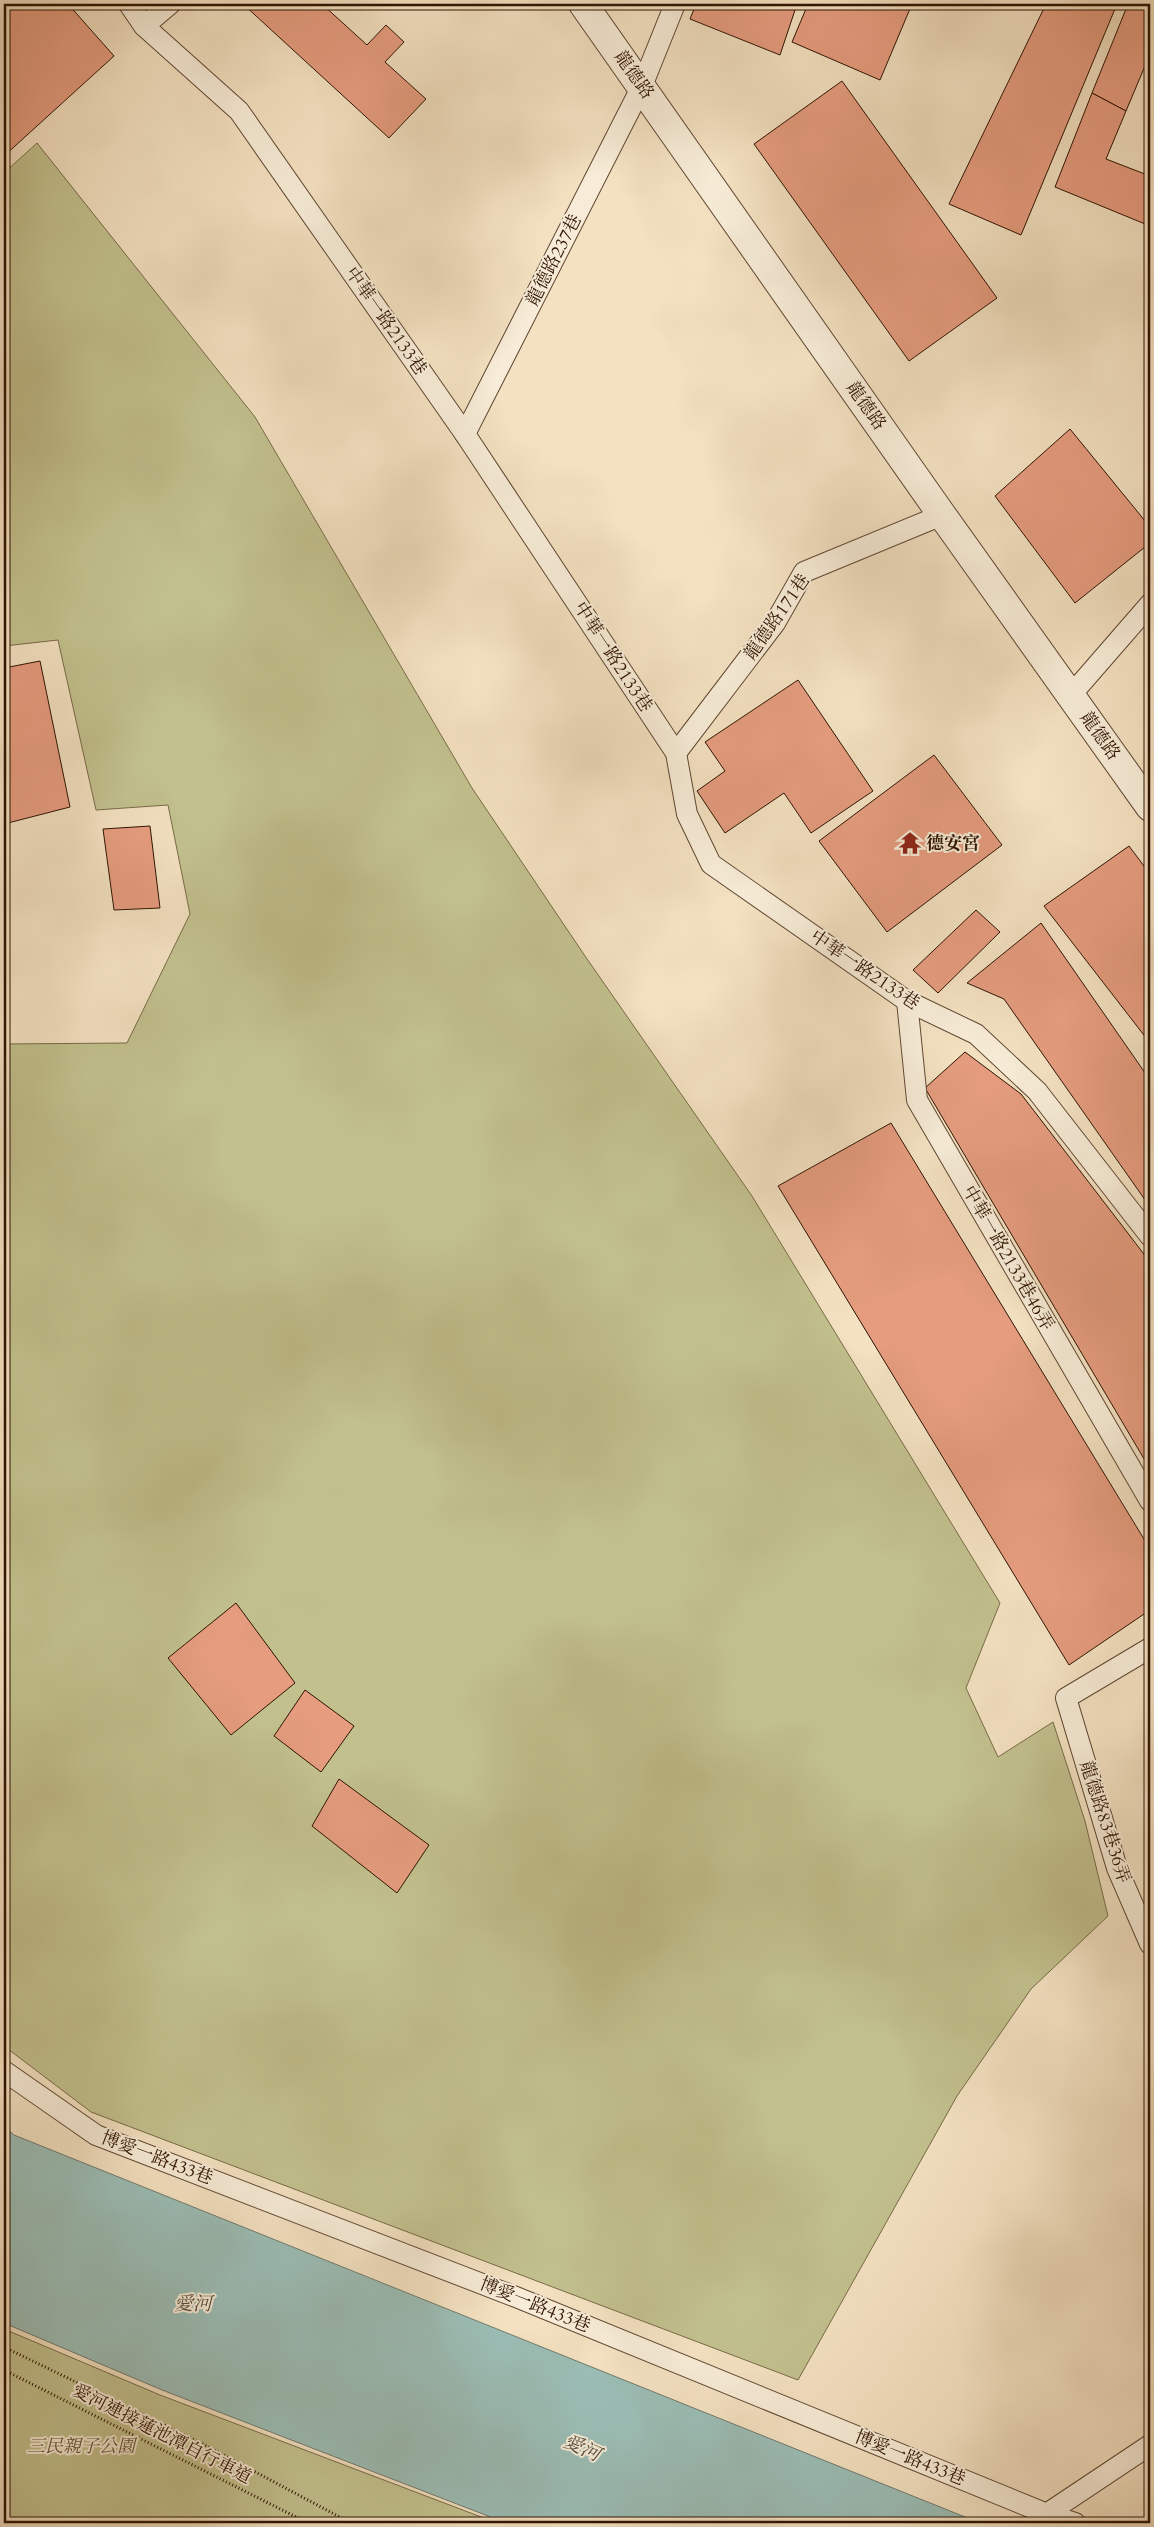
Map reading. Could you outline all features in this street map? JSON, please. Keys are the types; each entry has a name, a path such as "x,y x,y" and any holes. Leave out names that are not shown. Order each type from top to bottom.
{"street":[{"name":"龍德路","path":"583,4 1150,808"}],"lane":[{"name":"中華一路2133巷","path":"129,4 144,26 239,111 465,434 676,753 686,814 711,864 907,1001 976,1034 1037,1091 1150,1236"},
{"path":"144,26 170,4"},
{"name":"龍德路237巷","path":"465,434 642,86 674,4"},
{"name":"龍德路171巷","path":"676,753 775,623 804,572 942,515"},
{"path":"1071,695 1150,604"},
{"name":"中華一路2133巷46弄","path":"907,1001 917,1100 1150,1501"},
{"name":"龍德路83巷36弄","path":"1150,1648 1066,1698 1117,1868 1150,1944"},
{"name":"博愛一路433巷","path":"4,2071 96,2135 516,2296 1040,2519 1075,2523"},
{"path":"1040,2519 1150,2445"}],"path":[{"path":"4,2347 202,2443 351,2523"},
{"name":"愛河連接蓮池潭自行車道","path":"4,2370 308,2523"}],"green space":[{"path":"37,143 255,417 472,788 585,956 752,1196 1000,1603 966,1688 998,1757 1053,1722 1085,1821 1108,1916 1031,1989 957,2096 798,2380 91,2112 4,2046 4,1044 127,1043 190,914 168,805 96,810 58,640 4,646 4,173"},
{"name":"三民親子公園","path":"4,2329 160,2395 497,2523 4,2523"}],"water":[{"name":"愛河","path":"4,2126 14,2135 980,2523 506,2523 162,2390 4,2323"}],"building":[{"path":"13,4 68,4 114,56 4,156 4,13"},
{"path":"243,4 322,4 367,45 386,25 404,42 385,62 426,99 389,138"},
{"path":"696,4 797,4 780,55 690,19"},
{"path":"808,4 912,4 880,80 792,42"},
{"path":"1046,4 1117,4 1021,235 949,204"},
{"path":"1128,4 1150,4 1150,54 1126,111 1092,93"},
{"path":"842,81 997,298 909,361 754,144"},
{"path":"1092,93 1126,111 1106,159 1150,176 1150,226 1055,187"},
{"path":"1070,429 1150,527 1150,543 1075,603 995,496"},
{"path":"40,661 70,807 4,824 4,668"},
{"path":"798,680 873,791 811,833 784,793 725,833 697,791 725,771 705,742"},
{"name":"德安宮","path":"934,755 1002,845 887,932 819,841"},
{"path":"150,826 160,908 114,910 103,829"},
{"path":"1129,846 1150,874 1150,1043 1044,906"},
{"path":"976,910 1000,932 938,993 913,970"},
{"path":"1041,923 1150,1080 1150,1207 1004,999 967,983"},
{"path":"965,1052 1021,1094 1150,1262 1150,1469 925,1088"},
{"path":"891,1123 1150,1549 1150,1610 1069,1665 778,1186"},
{"path":"236,1603 295,1683 231,1735 168,1658"},
{"path":"305,1690 354,1726 321,1772 274,1736"},
{"path":"339,1779 429,1845 397,1893 312,1826"}],"place":[{"name":"德安宮","path":"910,843"}]}
